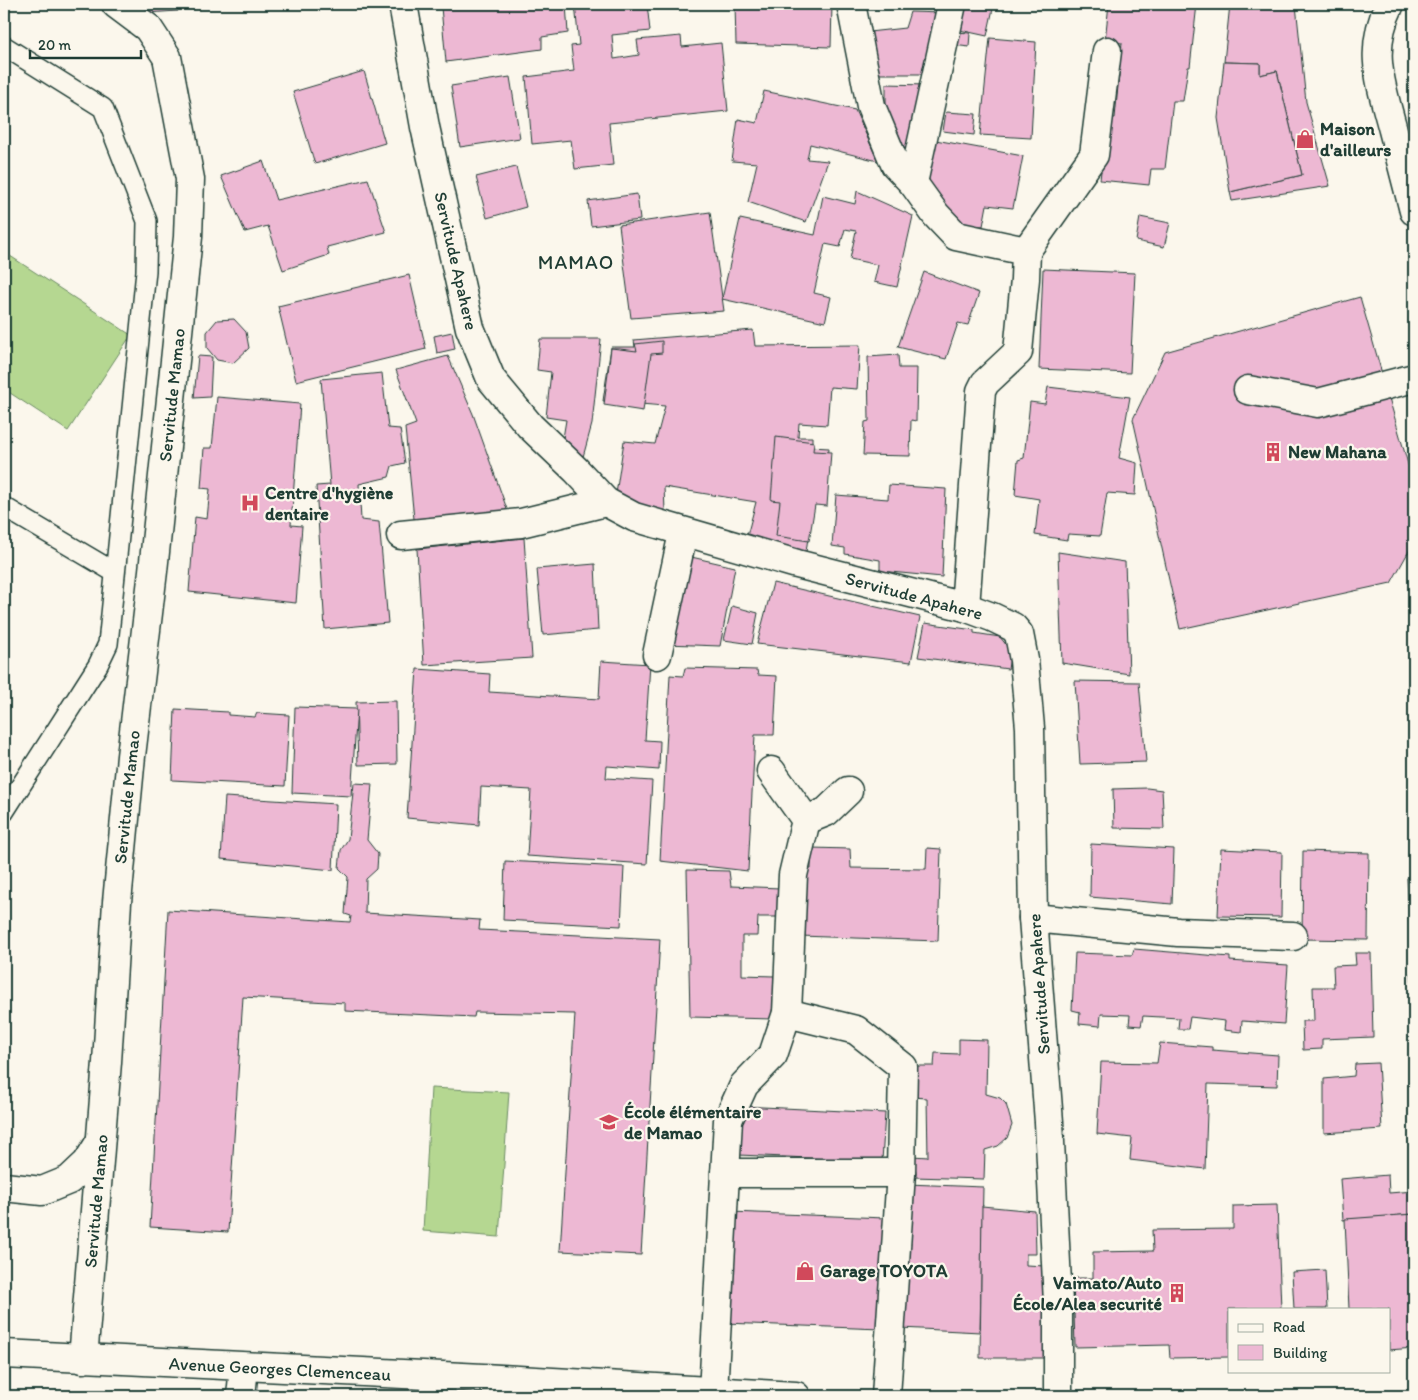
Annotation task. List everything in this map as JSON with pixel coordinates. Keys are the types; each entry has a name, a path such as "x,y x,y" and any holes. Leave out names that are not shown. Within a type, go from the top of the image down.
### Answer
{"street":[{"name":"Servitude Mamao","path":"83,1359 117,902 131,756 153,571 188,237 190,179 167,57 148,28 116,4"},
{"name":"Servitude Apahere","path":"403,4 425,127 470,328 491,379 530,426 606,502 634,517 683,533 797,564 965,607 1013,627 1019,634 1024,660 1030,728 1033,918 1054,1217 1058,1303 1058,1396"},
{"path":"851,4 871,106 895,164 913,183 936,215 956,236 1026,251"},
{"path":"913,183 952,4"},
{"path":"1390,4 1382,18 1378,36 1378,70 1414,211"},
{"path":"965,607 981,391 985,383 1018,352 1026,251 1094,155 1107,51"},
{"path":"1248,390 1318,403 1414,378"},
{"path":"401,535 521,523 606,502"},
{"path":"657,655 683,533"},
{"path":"713,1392 728,1120 744,1085 772,1055 787,1013 793,875 806,820 771,771"},
{"path":"806,820 826,812 848,791"},
{"path":"1033,918 1178,932 1293,936"},
{"path":"787,1013 856,1030 903,1067 901,1173 886,1396"},
{"path":"4,1187 42,1191 69,1180 87,1163 100,1142"},
{"path":"725,1173 901,1173"},
{"name":"Avenue Georges Clemenceau","path":"4,1354 483,1378 635,1392 713,1392 796,1396"},
{"path":"241,1396 244,1367"}],"lane":[{"path":"4,46 103,108 147,221 146,272 108,644 98,665 4,812"},
{"path":"4,507 114,572"}],"green space":[{"path":"4,252 131,335 68,431 4,389"},
{"path":"431,1088 509,1092 499,1237 423,1231"}],"building":[{"path":"141,4 175,4 178,11 147,13"},
{"path":"460,4 566,4 568,33 542,37 542,49 446,62 441,7"},
{"path":"575,4 647,4 650,31 612,35 614,59 639,55 637,40 681,36 682,47 721,43 728,111 609,123 613,165 575,169 571,140 532,144 526,77 574,71 571,46 579,45"},
{"path":"735,4 832,4 831,47 736,44"},
{"path":"884,4 942,4 941,7 935,8 884,9"},
{"path":"961,4 994,4 987,36 955,29"},
{"path":"1109,4 1197,4 1190,67 1188,67 1183,101 1173,101 1165,169 1151,169 1149,185 1100,180 1107,117 1115,118 1122,43 1105,41"},
{"name":"Maison d'ailleurs","path":"1230,4 1296,5 1306,102 1330,186 1232,201 1230,192 1302,175 1277,71 1260,75 1260,63 1224,62"},
{"path":"910,12 943,13 929,76 920,74 872,74 869,32 905,28"},
{"path":"956,32 970,33 969,47 953,45"},
{"path":"990,38 1036,42 1031,138 980,135"},
{"name":"Maison d'ailleurs","path":"1224,62 1260,63 1260,75 1277,71 1302,175 1230,192 1218,118"},
{"path":"364,71 385,143 315,164 293,92"},
{"path":"510,77 520,138 460,147 451,86"},
{"path":"886,84 926,85 912,159 902,162 886,126"},
{"path":"764,91 855,110 878,161 810,144 807,159 828,161 806,222 748,202 757,163 732,161 738,119 757,123"},
{"path":"946,112 976,114 974,135 943,131"},
{"path":"930,139 1023,156 1013,208 987,205 983,226 961,225 921,176"},
{"path":"263,161 276,200 368,179 386,232 327,247 329,255 283,270 268,226 245,232 221,176"},
{"path":"516,167 526,207 487,218 476,177"},
{"path":"857,191 913,216 897,287 874,282 878,265 850,259 856,231 845,229 840,247 825,244 814,293 831,297 825,322 722,299 740,219 815,235 823,196 855,204"},
{"path":"637,194 640,220 591,226 588,201"},
{"path":"710,212 724,311 631,318 619,225"},
{"path":"1140,217 1170,223 1164,247 1136,241"},
{"path":"1043,269 1135,273 1130,373 1039,369"},
{"path":"924,272 979,293 968,325 958,323 946,359 898,347"},
{"path":"409,275 426,349 296,381 278,306"},
{"name":"New Mahana","path":"1360,297 1414,485 1414,542 1391,583 1180,629 1133,419 1165,352"},
{"path":"234,319 246,332 249,348 233,363 217,360 207,348 207,332 217,320"},
{"path":"753,330 755,346 860,345 857,389 830,387 827,425 799,423 798,437 812,437 812,447 829,448 826,502 813,501 806,552 747,536 756,502 664,487 665,511 637,505 616,494 624,441 655,444 665,406 603,401 611,347 635,347 634,340"},
{"path":"452,332 455,349 437,353 434,336"},
{"path":"540,339 601,339 592,424 583,457 563,438 566,420 546,417 551,372 537,370"},
{"path":"662,341 662,353 651,354 643,411 604,405 611,348 637,351 635,344"},
{"path":"898,355 899,368 917,368 916,421 911,420 910,456 863,455 865,422 869,421 868,357"},
{"path":"198,356 212,357 210,397 194,398"},
{"path":"448,356 473,414 508,512 414,519 405,428 416,424 396,370"},
{"path":"382,373 388,428 400,429 405,463 392,466 389,477 359,484 361,520 379,522 388,623 325,629 316,486 330,485 321,379"},
{"path":"1048,387 1130,397 1119,458 1137,463 1135,495 1107,493 1100,536 1068,534 1067,540 1035,535 1039,499 1015,495 1018,460 1024,458 1030,402 1045,404"},
{"name":"Centre d'hygiène dentaire","path":"217,397 300,404 291,525 302,526 296,603 189,592 195,517 207,519 210,489 201,488 204,448 212,448"},
{"path":"776,437 814,442 813,451 831,452 827,506 815,505 809,541 776,536 780,501 771,500"},
{"path":"889,485 946,489 942,577 880,571 880,560 845,554 845,548 832,546 836,495 888,499"},
{"path":"524,538 532,658 424,665 417,549"},
{"path":"1058,552 1125,562 1129,674 1062,663"},
{"path":"687,556 735,567 720,646 666,644"},
{"path":"595,564 598,630 543,635 537,569"},
{"path":"773,583 920,617 911,662 757,644"},
{"path":"732,606 758,613 752,644 724,640"},
{"path":"925,623 974,630 974,633 1000,637 1011,651 1008,669 918,657"},
{"path":"601,661 650,664 645,740 660,741 659,770 607,766 606,778 652,781 647,864 527,856 531,790 481,787 479,825 407,818 417,669 490,674 489,692 599,699"},
{"path":"685,668 757,670 758,675 777,676 774,735 755,735 748,871 660,861 670,675 683,676"},
{"path":"1075,681 1139,682 1146,762 1080,764"},
{"path":"396,701 397,764 358,765 356,702"},
{"path":"295,707 357,709 351,796 292,793"},
{"path":"175,709 228,712 228,715 255,717 257,713 289,715 285,786 172,780"},
{"name":"École élémentaire de Mamao","path":"354,783 372,784 367,840 378,854 377,869 366,879 365,913 480,920 479,930 660,939 641,1255 560,1251 575,1014 475,1012 474,1017 345,1011 345,1003 243,997 228,1232 150,1227 168,910 350,922 351,916 345,914 348,877 339,868 341,850 348,839"},
{"path":"1147,788 1162,790 1164,829 1114,828 1113,789"},
{"path":"225,797 336,804 333,870 221,859"},
{"path":"1091,844 1174,849 1172,904 1090,897"},
{"path":"811,848 850,849 851,868 926,869 927,848 941,849 938,941 800,936 800,869 811,869"},
{"path":"1221,849 1282,852 1281,917 1218,916"},
{"path":"1303,851 1369,853 1368,940 1302,939"},
{"path":"505,861 624,867 621,926 503,920"},
{"path":"687,870 729,871 731,886 780,888 778,917 758,917 757,936 742,936 742,975 774,976 774,1019 690,1017"},
{"path":"1407,878 1414,878 1414,1018"},
{"path":"1134,949 1230,957 1230,961 1288,965 1284,1024 1242,1021 1241,1032 1224,1030 1225,1021 1190,1017 1188,1029 1178,1029 1179,1018 1143,1016 1141,1026 1129,1025 1130,1015 1101,1014 1100,1026 1079,1024 1080,1012 1072,1010 1075,953 1132,955"},
{"path":"1355,953 1371,953 1373,1037 1322,1039 1322,1049 1303,1050 1302,1021 1314,1021 1313,987 1334,987 1333,966 1356,965"},
{"path":"959,1039 987,1040 986,1094 1000,1098 1006,1104 1012,1125 1007,1138 998,1146 985,1150 984,1179 913,1177 912,1156 928,1157 927,1098 912,1097 912,1066 934,1066 935,1053 959,1054"},
{"path":"1160,1043 1212,1047 1212,1050 1278,1055 1277,1086 1208,1084 1205,1169 1130,1160 1132,1138 1097,1134 1101,1062 1157,1063"},
{"path":"1378,1063 1382,1129 1324,1133 1324,1079 1354,1076 1355,1064"},
{"path":"742,1106 885,1113 882,1161 738,1155"},
{"path":"1388,1175 1389,1193 1414,1191 1414,1214 1343,1220 1340,1179"},
{"path":"907,1184 983,1187 980,1332 901,1328"},
{"name":"Vaimato/Auto École/Alea securité","path":"1277,1205 1281,1308 1228,1308 1228,1357 1170,1358 1169,1345 1075,1347 1073,1278 1093,1278 1093,1252 1153,1251 1152,1230 1233,1229 1233,1206"},
{"path":"982,1206 1035,1211 1036,1254 1026,1254 1026,1265 1045,1266 1044,1358 980,1358"},
{"name":"Garage TOYOTA","path":"730,1212 885,1218 881,1329 725,1323"},
{"path":"1414,1214 1414,1348 1390,1350 1390,1308 1349,1308 1345,1219"},
{"path":"1325,1270 1327,1308 1294,1308 1292,1272"}],"place":[{"name":"Maison d'ailleurs","path":"1305,139"},
{"name":"New Mahana","path":"1273,452"},
{"name":"Centre d'hygiène dentaire","path":"250,503"},
{"name":"École élémentaire de Mamao","path":"609,1122"},
{"name":"Garage TOYOTA","path":"805,1271"},
{"name":"Vaimato/Auto École/Alea securité","path":"1177,1293"}],"district":[{"name":"MAMAO","path":"576,262"}]}
